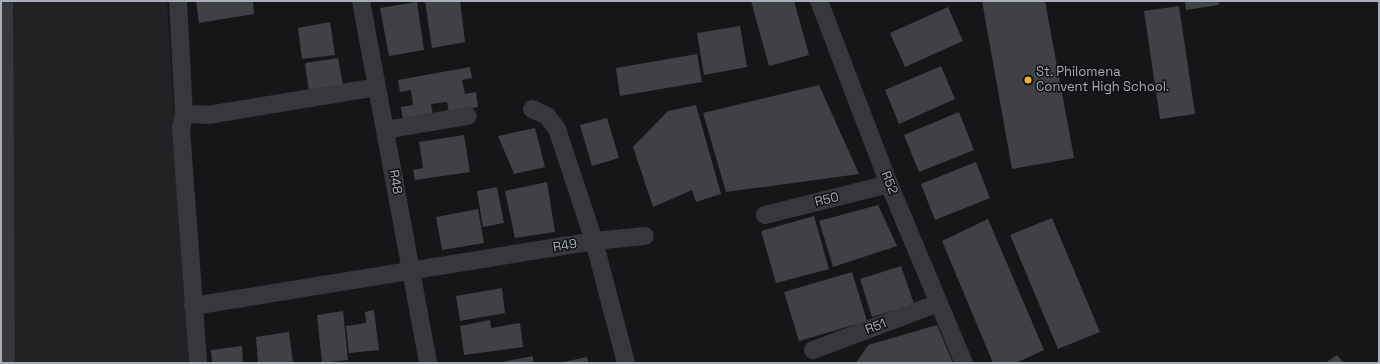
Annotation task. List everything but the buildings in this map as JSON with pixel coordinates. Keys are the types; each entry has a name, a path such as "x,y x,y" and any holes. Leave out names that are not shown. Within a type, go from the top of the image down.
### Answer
{"street":[{"path":"4,1 6,363"},
{"path":"178,1 184,114 180,129 198,363"},
{"name":"R48","path":"362,1 428,363"},
{"name":"R52","path":"819,1 889,184 964,363"},
{"path":"184,114 208,115 377,87"},
{"path":"532,109 547,116 557,129 594,241 645,236"},
{"path":"385,130 468,116"},
{"name":"R50","path":"765,215 889,184"},
{"name":"R49","path":"193,306 411,272 594,241 626,363"},
{"name":"R51","path":"813,350 939,303"}],"shaded area":[{"path":"1,1 167,1 190,363 1,363"}],"place":[{"name":"St. Philomena Convent High School.","path":"1028,80"}]}
